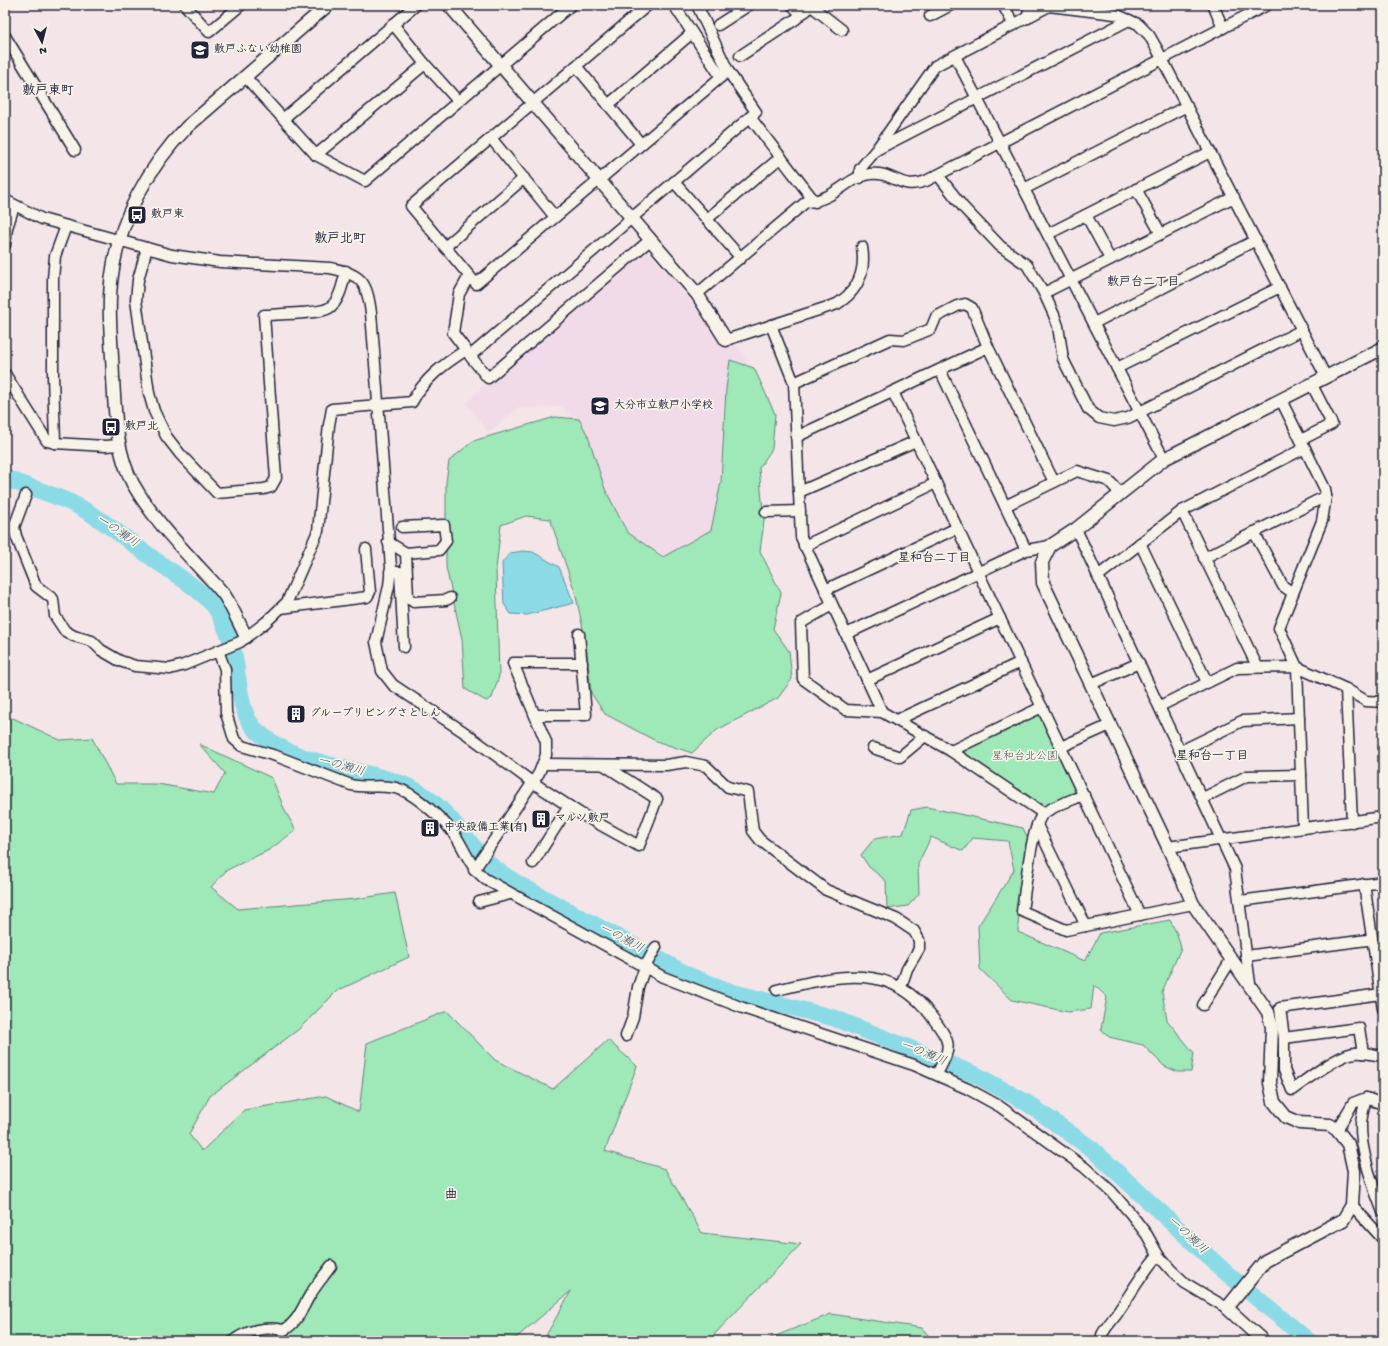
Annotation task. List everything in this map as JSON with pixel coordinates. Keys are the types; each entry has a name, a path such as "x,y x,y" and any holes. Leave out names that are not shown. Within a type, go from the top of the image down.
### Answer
{"street":[{"path":"185,5 209,32 241,5"},
{"path":"243,639 224,595 180,546 141,497 126,468 120,445 114,403 110,308 112,276 119,239 139,191 169,146 187,127 328,5"},
{"path":"284,118 416,5"},
{"path":"449,5 698,294 726,340 837,304 849,296 860,279 863,262 862,247"},
{"path":"249,81 316,155 365,181 571,5"},
{"path":"648,5 411,206 476,284 725,74"},
{"path":"650,240 488,378 470,356 756,112 692,33 674,5"},
{"path":"696,5 725,74"},
{"path":"718,25 749,5"},
{"path":"792,5 801,14"},
{"path":"930,16 950,5"},
{"path":"1003,5 1014,25"},
{"path":"1028,18 1029,5"},
{"path":"1213,5 1223,28"},
{"path":"698,294 806,202 815,202 825,199 869,174 881,174 890,176 899,182 916,184 938,175 1267,5"},
{"path":"740,56 796,20 801,14 812,6 842,30"},
{"path":"860,178 860,169 876,150 935,66 1049,6 1115,14 1138,24 1149,35 1163,59 1326,377"},
{"path":"876,150 978,99 1129,20"},
{"path":"394,24 425,64 458,101"},
{"path":"608,105 692,33"},
{"path":"5,36 75,150"},
{"path":"955,56 1164,458"},
{"path":"316,155 425,64"},
{"path":"576,66 641,144"},
{"path":"1024,189 1187,106"},
{"path":"750,117 815,202"},
{"path":"491,138 555,217"},
{"path":"1048,234 1210,152"},
{"path":"707,219 781,157"},
{"path":"938,175 963,207 1000,246 1027,265 1044,292 1058,326 1062,359 1088,409 1099,418 1114,421 1128,418 1302,330"},
{"path":"445,246 524,178"},
{"path":"674,182 741,258"},
{"path":"1136,189 1161,234"},
{"path":"1044,292 1234,197"},
{"path":"5,200 14,206 42,219 196,260 297,265 346,271 356,276 364,285 369,297 379,405 390,572 389,586 376,642 382,671 393,685 464,732 532,782 569,806 639,846 657,799 604,765"},
{"path":"5,245 7,228 14,206"},
{"path":"1086,214 1110,259"},
{"path":"55,443 52,375 53,279 55,256 66,226"},
{"path":"1094,323 1256,240"},
{"path":"147,248 138,280 136,300 149,392 154,411 166,436 180,454 217,493 264,489 271,487 276,478 264,315 329,308 340,292 346,271"},
{"path":"26,495 14,526 16,536 36,586 53,599 55,616 65,631 74,636 92,641 101,650 136,666 170,669 221,650 243,639 266,622 287,602 318,531 332,409 412,402 418,389 429,378 446,363 466,350 453,333 459,294 469,276"},
{"path":"1117,368 1280,287"},
{"path":"794,383 890,339 904,340 931,329 936,317 957,306 966,304 972,308 988,347 1054,482"},
{"path":"771,325 794,383 801,537 882,712"},
{"path":"796,437 988,347"},
{"path":"846,634 1026,550 1050,546 1076,529 1164,458 1383,348"},
{"path":"940,370 1026,550"},
{"path":"5,374 47,441 55,443 105,446 120,445"},
{"path":"1098,576 1182,510 1303,444 1332,424 1312,385"},
{"path":"893,392 1140,915"},
{"path":"1282,400 1325,489 1326,496 1322,521 1279,628 1297,667 1303,828"},
{"path":"799,492 916,441"},
{"path":"1005,506 1077,471 1109,481 1120,493"},
{"path":"804,546 936,483"},
{"path":"1204,558 1326,496"},
{"path":"1182,510 1257,666"},
{"path":"766,512 800,511"},
{"path":"388,542 406,552 439,550 446,541 444,525 402,527"},
{"path":"825,590 957,528"},
{"path":"1076,529 1203,798 1235,870 1250,984"},
{"path":"1254,532 1283,586 1293,593"},
{"path":"1140,543 1207,682"},
{"path":"1050,546 1042,562 1043,583 1168,847 1193,904 1231,960 1250,984 1269,1015 1272,1027 1270,1083 1274,1102 1286,1117 1300,1123 1330,1125 1337,1130 1348,1144 1354,1171 1352,1205 1343,1220 1265,1261 1230,1304"},
{"path":"281,608 367,597 370,592 366,549"},
{"path":"406,552 408,598 414,602 446,600 450,598"},
{"path":"390,572 400,572 404,648"},
{"path":"832,604 801,623 803,680 846,710 882,712 897,720 951,751 1043,813"},
{"path":"867,680 1000,618"},
{"path":"535,715 586,715 579,634"},
{"path":"221,650 229,726 234,739 242,746 276,756 361,788 374,786 402,789 416,798 452,832 485,879 510,894 646,966 663,977 714,998 939,1071 999,1106 1084,1167 1111,1191 1131,1214 1147,1235 1158,1255 1171,1270 1185,1283 1230,1304 1263,1341"},
{"path":"897,720 1020,662"},
{"path":"476,868 532,782 543,764 546,755 546,742 513,663 582,663"},
{"path":"1091,684 1139,663"},
{"path":"1160,706 1237,668 1257,666 1297,667 1346,689 1366,701 1383,702"},
{"path":"1346,689 1352,822"},
{"path":"951,751 1042,707"},
{"path":"1181,751 1242,721 1299,718"},
{"path":"1061,747 1110,725"},
{"path":"874,748 900,757 925,736"},
{"path":"543,764 666,766 686,762 706,766 728,787 748,792 753,831 760,840 826,890 896,919 914,931 919,940 919,949 907,969 901,987"},
{"path":"1203,798 1247,776 1301,775"},
{"path":"1084,795 1043,813 1037,825 1033,840 1022,911 1066,930 1193,904"},
{"path":"533,863 569,806"},
{"path":"1168,847 1383,817"},
{"path":"1037,825 1086,926"},
{"path":"1240,901 1383,882"},
{"path":"1364,884 1375,944 1383,1009"},
{"path":"479,902 510,894"},
{"path":"1246,956 1375,944"},
{"path":"626,1036 633,1017 638,987 655,948"},
{"path":"1203,1005 1231,960"},
{"path":"777,990 836,977 862,975 883,979 901,987 926,1009 944,1036 948,1046 948,1053 939,1071"},
{"path":"1269,1015 1280,1008 1381,994"},
{"path":"1280,1008 1284,1038 1284,1070 1292,1090 1350,1054 1363,1053 1383,1056"},
{"path":"1284,1038 1359,1028 1363,1053"},
{"path":"1337,1130 1353,1103 1366,1098 1383,1104"},
{"path":"1366,1098 1361,1123 1362,1140 1383,1212"},
{"path":"1352,1205 1383,1239"},
{"path":"1102,1335 1106,1326 1118,1314 1143,1272 1158,1255"},
{"path":"233,1341 250,1332 274,1328 284,1330 292,1325 302,1311 311,1294 331,1266"}],"shaded area":[{"name":"大分市立敷戸小学校","path":"645,248 694,305 721,347 735,343 748,360 738,379 719,530 671,560 624,544 581,428 562,407 518,408 489,433 466,404 489,380"}],"green space":[{"path":"730,360 754,368 775,414 772,449 759,468 764,522 760,551 781,593 773,629 789,651 792,679 778,698 717,730 692,753 656,741 605,714 591,693 586,643 575,592 550,519 526,516 501,525 496,569 499,676 492,698 486,701 465,689 462,639 446,567 446,482 449,461 473,441 555,417 579,419 588,436 605,489 627,532 663,557 711,530 721,482 726,389"},
{"name":"星和台北公園","path":"1037,714 1041,715 1076,789 1075,794 1045,807 962,754 962,750"},
{"path":"13,718 60,740 92,738 116,784 158,784 214,794 225,773 199,744 272,778 285,811 296,830 269,850 227,870 211,887 238,909 355,899 395,893 409,957 337,991 299,1029 210,1096 189,1134 202,1151 244,1110 326,1096 359,1112 367,1043 447,1011 495,1060 553,1089 608,1040 637,1066 605,1151 665,1169 702,1233 801,1244 708,1341 543,1341 571,1291 516,1338 504,1341 5,1341 5,720"},
{"path":"927,807 1023,828 1028,839 1019,903 1018,932 1085,961 1100,933 1170,920 1177,934 1181,948 1162,992 1167,1020 1194,1053 1191,1072 1178,1072 1164,1066 1143,1045 1109,1037 1101,1029 1107,997 1094,985 1091,1009 1068,1012 1012,1000 980,969 978,926 1014,870 1008,841 973,838 963,851 931,837 918,864 919,894 908,906 887,909 886,881 869,867 861,855 874,839 903,834 911,810"},
{"path":"831,1314 922,1328 933,1341 763,1341"}],"water":[{"path":"523,551 533,552 559,567 574,603 527,615 511,614 504,604 502,563 510,553"}],"waterway":[{"name":"一の瀬川","path":"5,478 78,506 110,527 200,592 214,606 228,633 232,644 241,697 249,720 255,729 271,742 308,759 389,780 407,786 421,793 444,812 481,856 501,873 518,884 690,976 731,992 834,1018 976,1075 1027,1103 1092,1149 1224,1271 1309,1341"}],"place":[{"name":"敷戸ふない幼稚園","path":"200,50"},
{"name":"敷戸東","path":"137,215"},
{"name":"大分市立敷戸小学校","path":"600,406"},
{"name":"敷戸北","path":"111,427"},
{"name":"グループリビングさとしん","path":"296,714"},
{"name":"マルソ敷戸","path":"541,819"},
{"name":"中央設備工業(有)","path":"430,828"}],"district":[{"name":"敷戸東町","path":"48,91"},
{"name":"敷戸北町","path":"340,239"},
{"name":"敷戸台二丁目","path":"1143,283"},
{"name":"星和台二丁目","path":"934,559"},
{"name":"星和台一丁目","path":"1212,757"},
{"name":"曲","path":"451,1195"}]}
